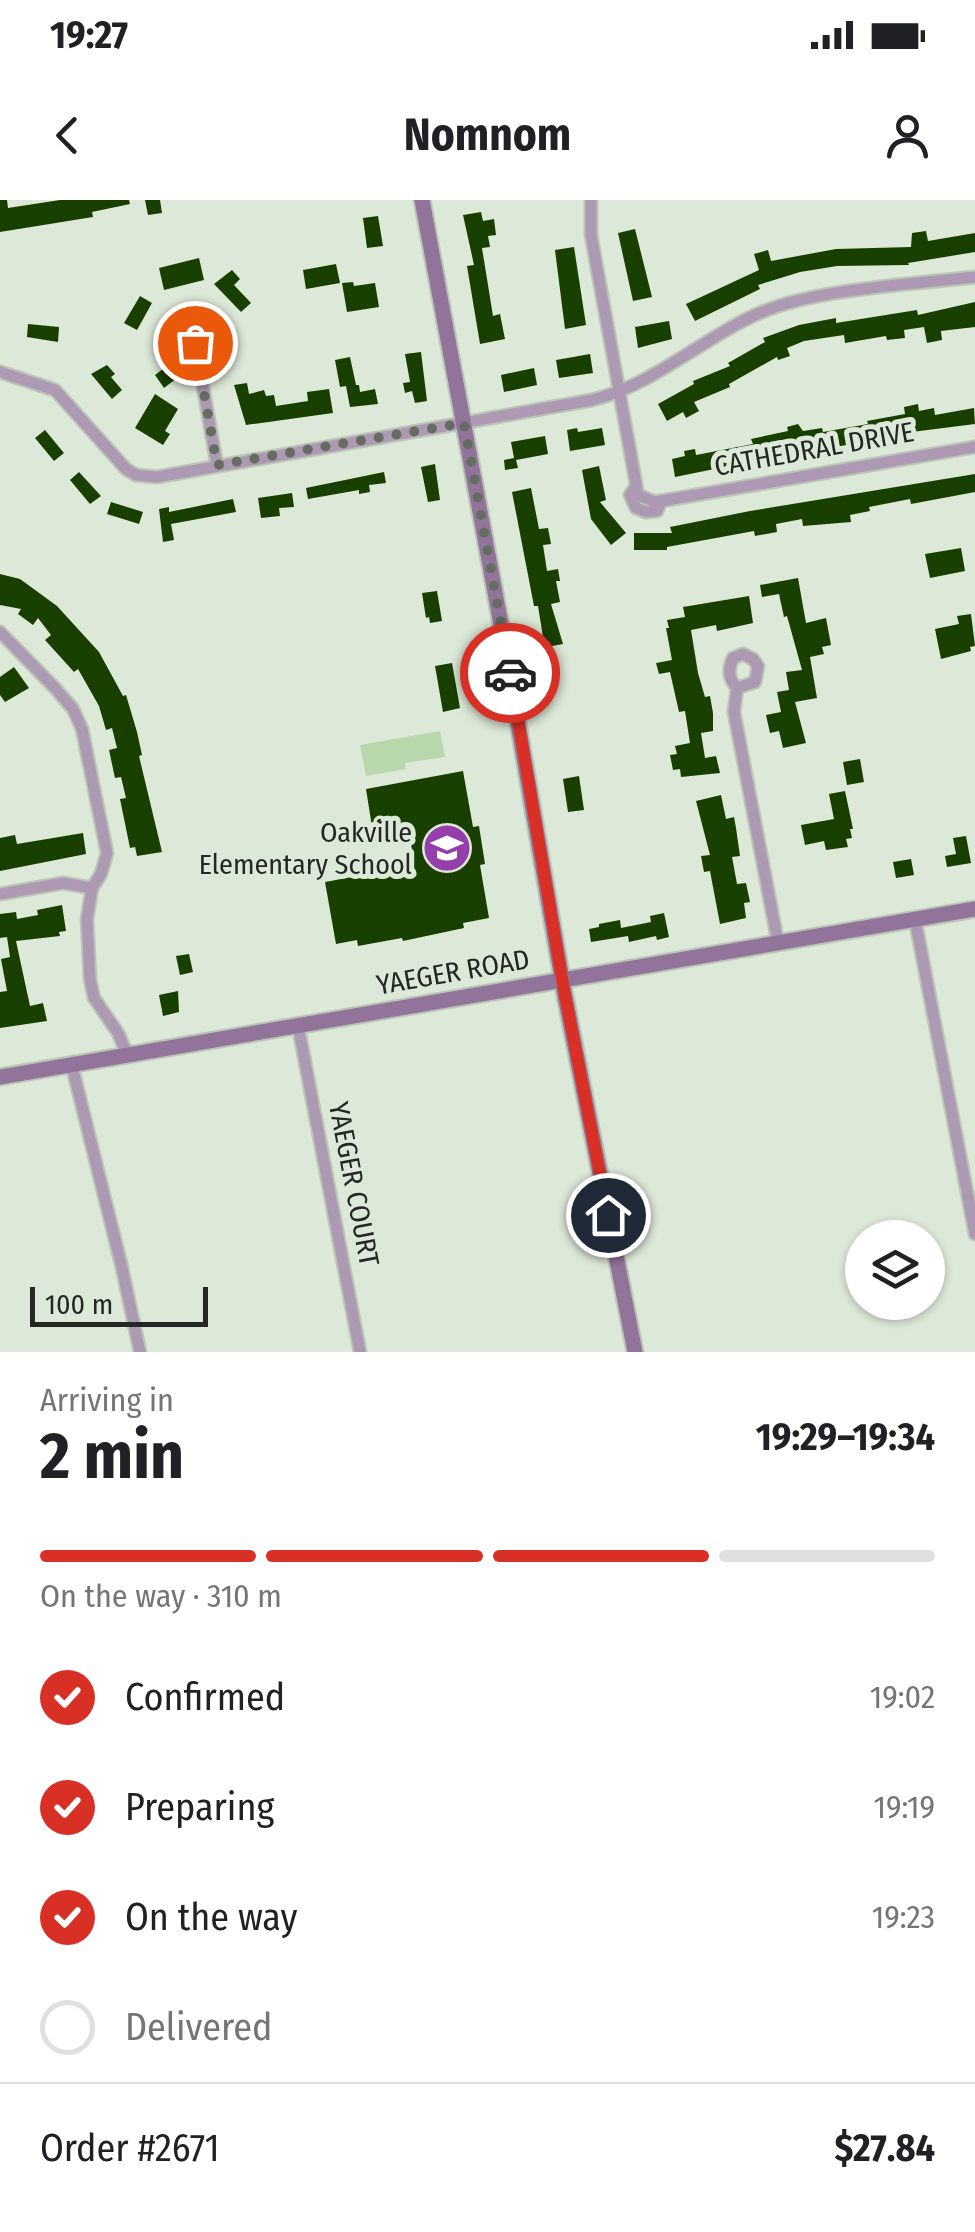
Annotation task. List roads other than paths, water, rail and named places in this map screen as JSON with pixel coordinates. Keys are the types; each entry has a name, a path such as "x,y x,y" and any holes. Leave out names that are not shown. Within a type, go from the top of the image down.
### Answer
{"street":[{"path":"422,200 562,978 635,1352"},
{"name":"CATHEDRAL DRIVE","path":"591,200 591,235 638,495 660,502 975,447"},
{"path":"0,372 55,390 126,469 157,477 620,392 764,311 816,297 975,277"},
{"path":"195,343 217,465"},
{"path":"0,632 74,709 82,729 107,853 92,888 86,919 94,998 118,1032 128,1056"},
{"path":"738,688 734,712 778,942"},
{"path":"0,894 63,883 92,888"},
{"name":"YAEGER ROAD","path":"0,1077 975,909"},
{"path":"915,919 975,1234"},
{"name":"YAEGER COURT","path":"298,1025 360,1352"},
{"path":"72,1066 140,1352"}],"place":[{"name":"Oakville Elementary School","path":"447,848"}]}
